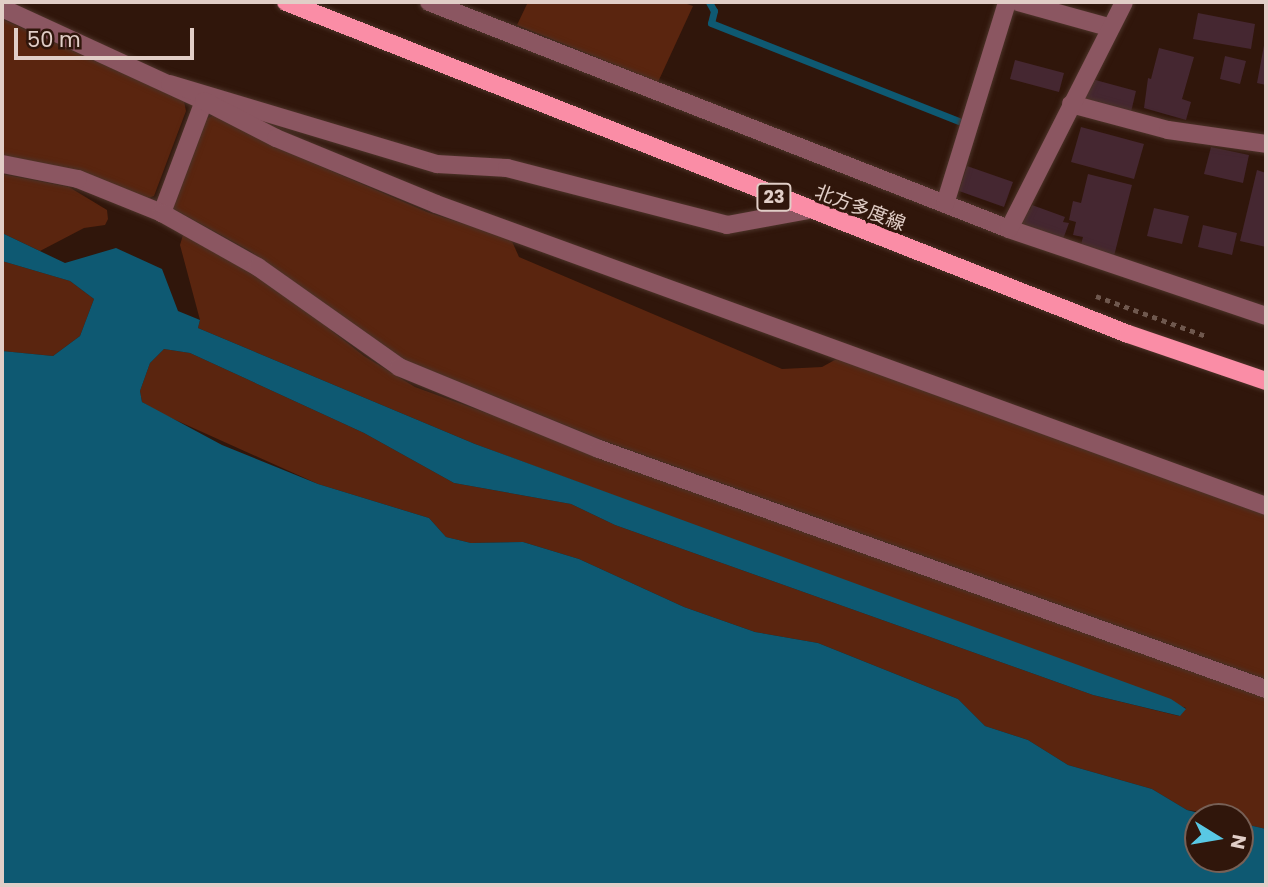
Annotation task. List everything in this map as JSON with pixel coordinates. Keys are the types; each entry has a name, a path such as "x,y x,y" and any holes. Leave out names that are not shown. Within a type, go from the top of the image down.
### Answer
{"main road":[{"name":"北方多度線","path":"286,2 1128,334 1266,381"}],"street":[{"path":"429,2 1009,229 1266,316"},
{"path":"945,204 1007,2"},
{"path":"1018,2 1108,27"},
{"path":"1009,229 1108,27 1124,2"},
{"path":"2,8 170,84 276,138 436,204 1266,506"},
{"path":"170,84 437,164 507,168 727,225 808,210"},
{"path":"162,213 204,101"},
{"path":"1071,104 1168,130 1266,144"},
{"path":"2,164 78,179 162,213 258,267 399,367 599,449 1266,689"}],"shaded area":[{"path":"528,2 681,2 693,6 658,82 517,25"},
{"path":"2,19 184,101 186,111 154,196 145,199 81,172 2,155"},
{"path":"216,114 278,148 427,212 511,239 519,257 782,369 822,367 842,356 1266,513 1266,679 605,441 405,360 250,251 174,209 171,201 204,120"},
{"path":"2,174 69,187 107,210 108,219 105,225 84,228 40,251 2,233"},
{"path":"183,235 259,274 364,356 415,387 1266,696 1266,829 1254,826 1254,803 1184,803 1184,808 1152,789 1068,765 1028,740 985,726 958,699 818,643 755,632 684,607 579,559 523,542 471,543 446,537 429,518 318,484 160,413 142,402 140,391 150,363 164,349 190,353 364,433 454,483 571,504 615,525 1093,695 1179,716 1186,708 475,444 198,328 200,320 180,245"},
{"path":"2,261 70,281 94,299 80,336 53,356 2,351"}],"water":[{"path":"2,233 65,263 116,248 162,269 178,311 200,320 198,328 475,444 1171,699 1186,709 1180,716 1093,695 615,525 571,504 454,483 364,433 190,353 164,349 150,363 140,391 142,402 222,445 318,484 429,518 446,537 471,543 523,542 579,559 684,607 755,632 818,643 958,699 985,726 1028,740 1068,765 1152,789 1184,808 1184,873 1254,873 1254,826 1266,829 1266,885 2,885 2,351 53,356 80,336 94,299 70,281 2,261"}],"building":[{"path":"1198,13 1255,24 1251,49 1193,39"},
{"path":"1266,40 1266,85 1257,83"},
{"path":"1159,48 1194,57 1182,99 1191,102 1186,120 1144,108 1148,78 1151,79"},
{"path":"1225,56 1246,61 1240,84 1220,79"},
{"path":"1015,60 1064,73 1059,92 1010,79"},
{"path":"1088,78 1136,91 1131,112 1083,99"},
{"path":"1081,127 1144,144 1134,179 1071,162"},
{"path":"1211,147 1249,155 1243,183 1204,174"},
{"path":"967,166 1013,182 1004,207 959,191"},
{"path":"1257,170 1266,173 1266,247 1240,241"},
{"path":"1088,174 1132,185 1114,256 1080,248 1083,237 1073,235 1076,222 1069,220 1073,201 1081,203"},
{"path":"1032,205 1065,217 1063,222 1069,223 1062,242 1018,227 1024,208 1030,210"},
{"path":"1154,208 1189,216 1182,244 1147,236"},
{"path":"1203,225 1237,233 1232,255 1198,247"}],"waterway":[{"path":"709,2 714,11 711,23 959,121"}]}
